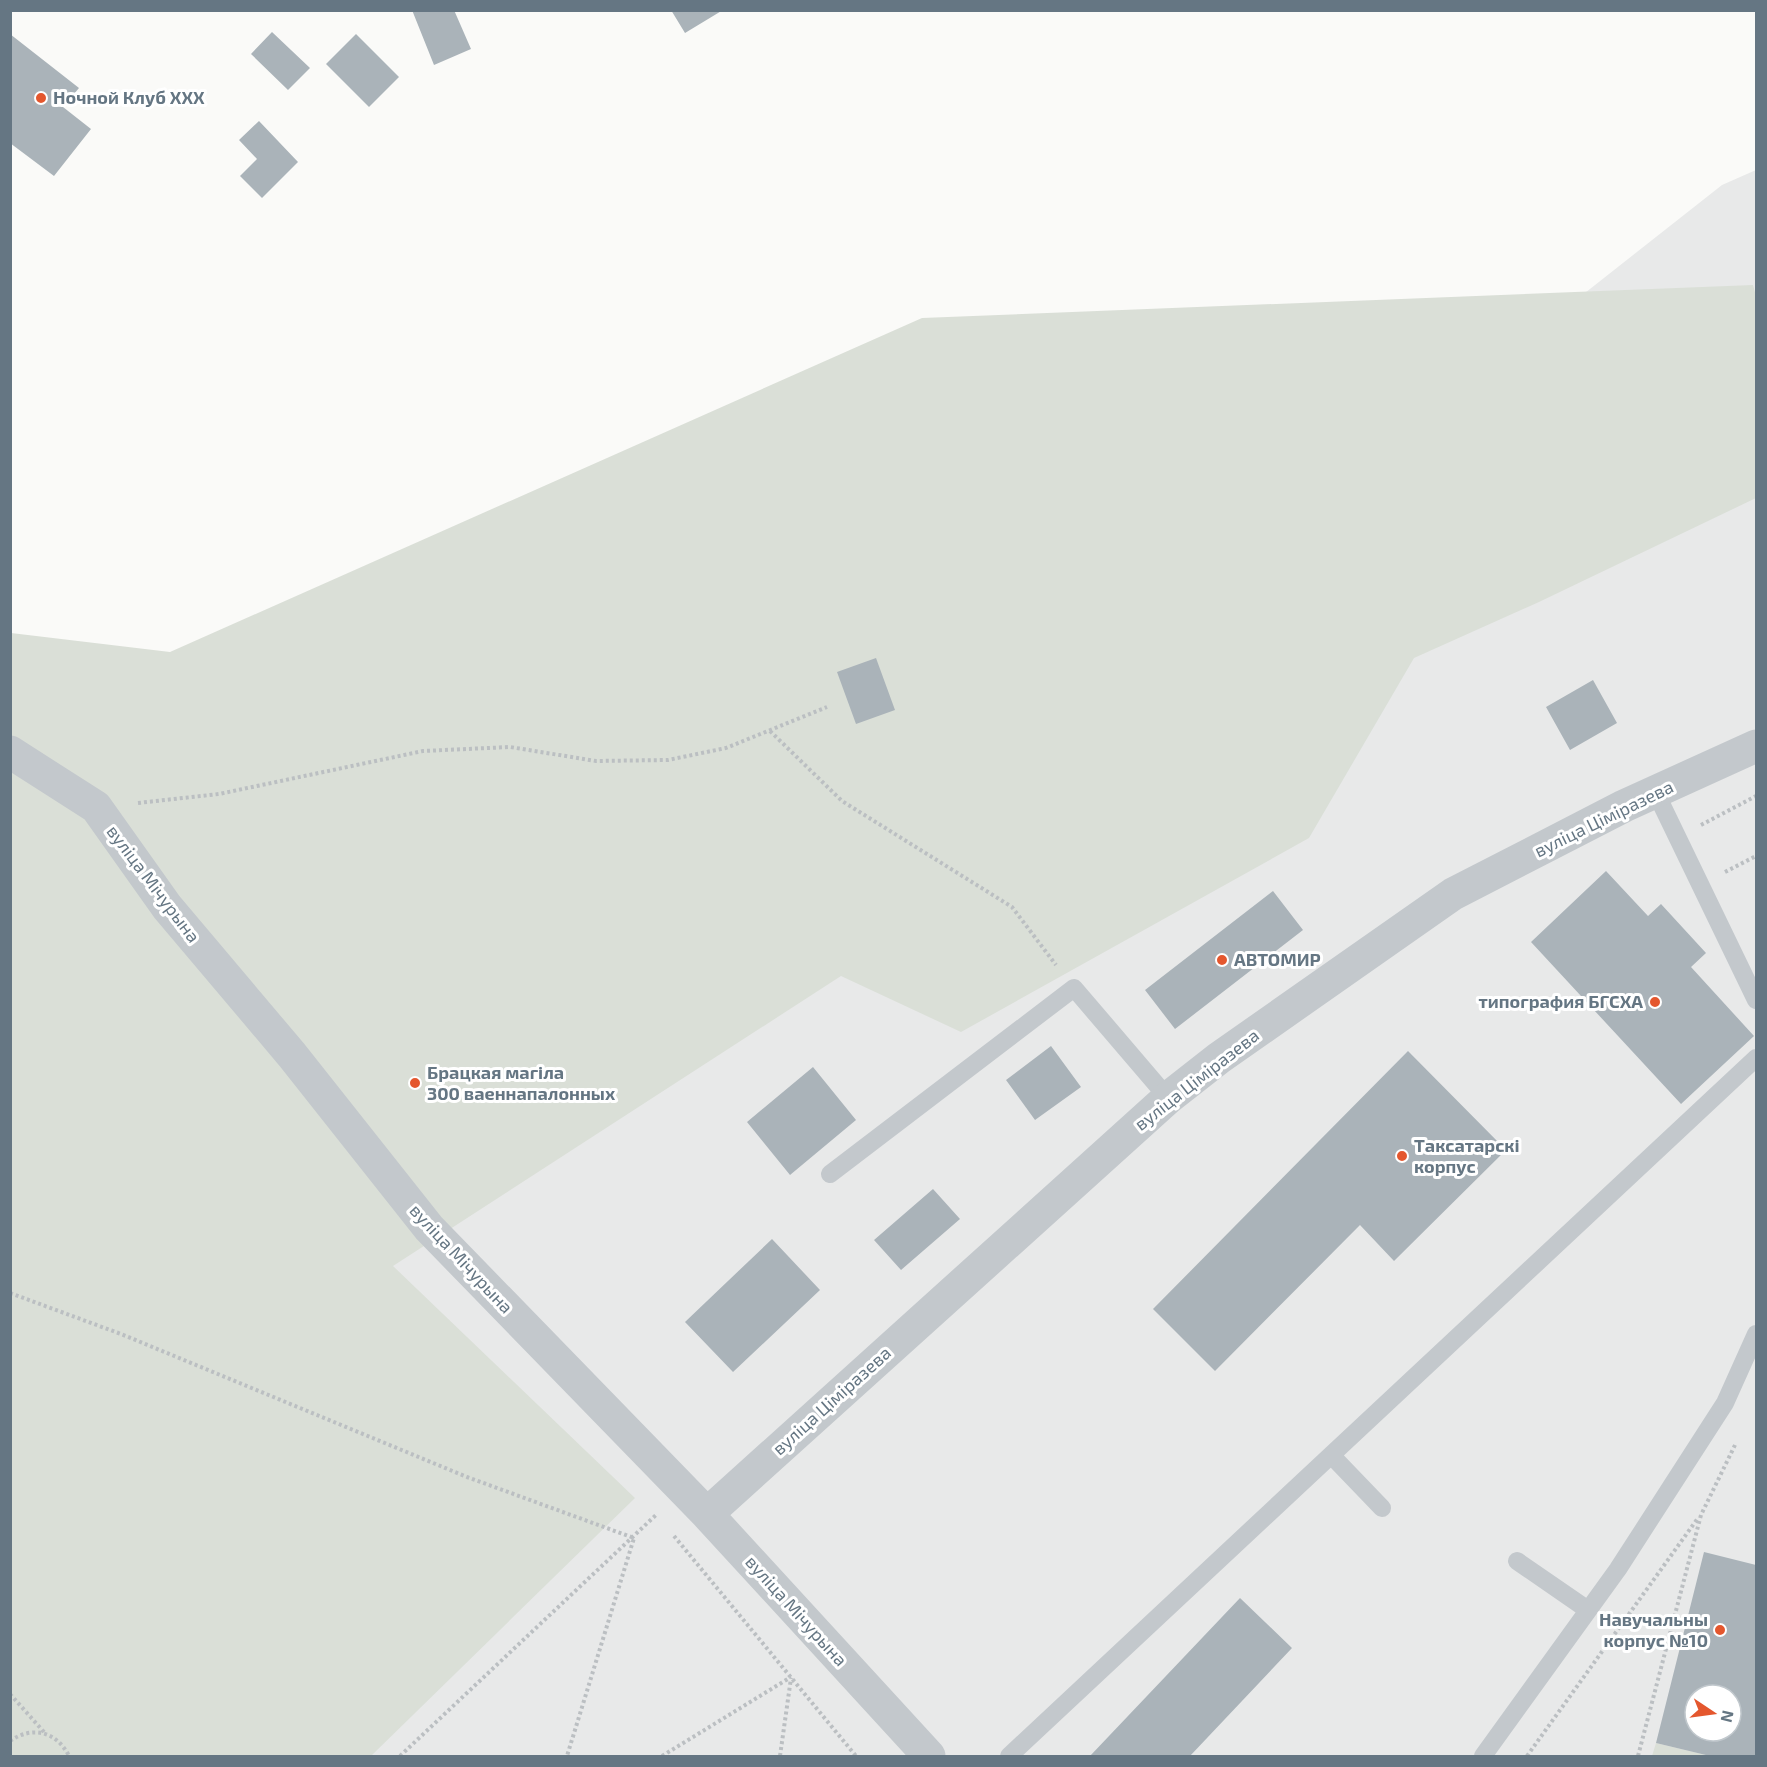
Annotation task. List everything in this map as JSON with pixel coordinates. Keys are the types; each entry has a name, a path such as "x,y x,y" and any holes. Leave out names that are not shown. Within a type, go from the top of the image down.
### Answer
{"street":[{"name":"вуліца Ціміразева","path":"707,1514 1168,1098 1219,1058 1453,894 1624,807 1756,746"},
{"name":"вуліца Мічурына","path":"10,752 96,807 167,907 292,1055 429,1228 707,1514 928,1756"}],"lane":[{"path":"1656,793 1756,1000"},
{"path":"830,1174 1074,988 1168,1098"},
{"path":"1009,1756 1756,1058"},
{"path":"1483,1756 1618,1569 1725,1403 1756,1334"},
{"path":"1332,1456 1382,1508"},
{"path":"1517,1561 1588,1610"}],"path":[{"path":"96,807 219,794 423,751 510,747 596,761 668,760 726,748 827,707"},
{"path":"770,731 842,801 1012,907 1074,988"},
{"path":"1678,837 1756,796"},
{"path":"1701,885 1756,856"},
{"path":"10,1293 121,1334 467,1477 634,1538"},
{"path":"1527,1756 1701,1515 1736,1443"},
{"path":"400,1756 634,1538 682,1489"},
{"path":"657,1515 664,1524"},
{"path":"1638,1756 1701,1515"},
{"path":"671,1533 856,1756"},
{"path":"567,1756 634,1538"},
{"path":"662,1756 791,1677"},
{"path":"780,1756 791,1677"},
{"path":"10,1694 45,1733"},
{"path":"10,1741 22,1734 45,1733 55,1737 64,1746 69,1756"}],"shaded area":[{"path":"1756,170 1756,1756 11,1756 11,1073 814,900 1722,185"},
{"path":"1753,285 1756,296 1756,498 1539,602 1414,658 1309,838 961,1032 841,976 393,1266 635,1498 371,1756 11,1756 11,633 170,652 922,318"},
{"path":"1656,1743 1710,1756 1652,1756"}],"building":[{"path":"412,10 454,10 471,49 434,65"},
{"path":"671,10 723,10 685,33"},
{"path":"272,32 310,68 288,90 251,54"},
{"name":"Ночной Клуб ХХХ","path":"10,34 79,88 63,107 91,129 54,176 10,143"},
{"path":"356,34 399,77 369,107 326,64"},
{"path":"259,121 298,162 262,198 240,176 257,159 239,140"},
{"path":"876,658 895,710 856,724 837,672"},
{"path":"1593,680 1617,723 1570,750 1546,707"},
{"name":"типография БГСХА","path":"1606,871 1648,916 1661,904 1706,953 1691,967 1754,1036 1681,1104 1531,942"},
{"path":"1273,891 1303,930 1175,1029 1145,990"},
{"path":"1051,1046 1081,1087 1035,1120 1006,1080"},
{"path":"1408,1051 1506,1150 1394,1261 1360,1225 1215,1371 1153,1309"},
{"path":"813,1067 856,1120 790,1175 747,1122"},
{"path":"933,1189 960,1219 901,1270 874,1240"},
{"path":"772,1239 820,1290 733,1372 685,1322"},
{"name":"Навучальны корпус №10","path":"1704,1552 1756,1565 1756,1756 1710,1756 1656,1743"},
{"path":"1240,1598 1292,1648 1190,1756 1090,1756"}],"place":[{"name":"Ночной Клуб ХХХ","path":"41,98"},
{"name":"АВТОМИР","path":"1222,960"},
{"name":"типография БГСХА","path":"1655,1002"},
{"name":"Брацкая магіла 300 ваеннапалонных","path":"415,1083"},
{"name":"Таксатарскі корпус","path":"1402,1156"},
{"name":"Навучальны корпус №10","path":"1720,1630"}]}
